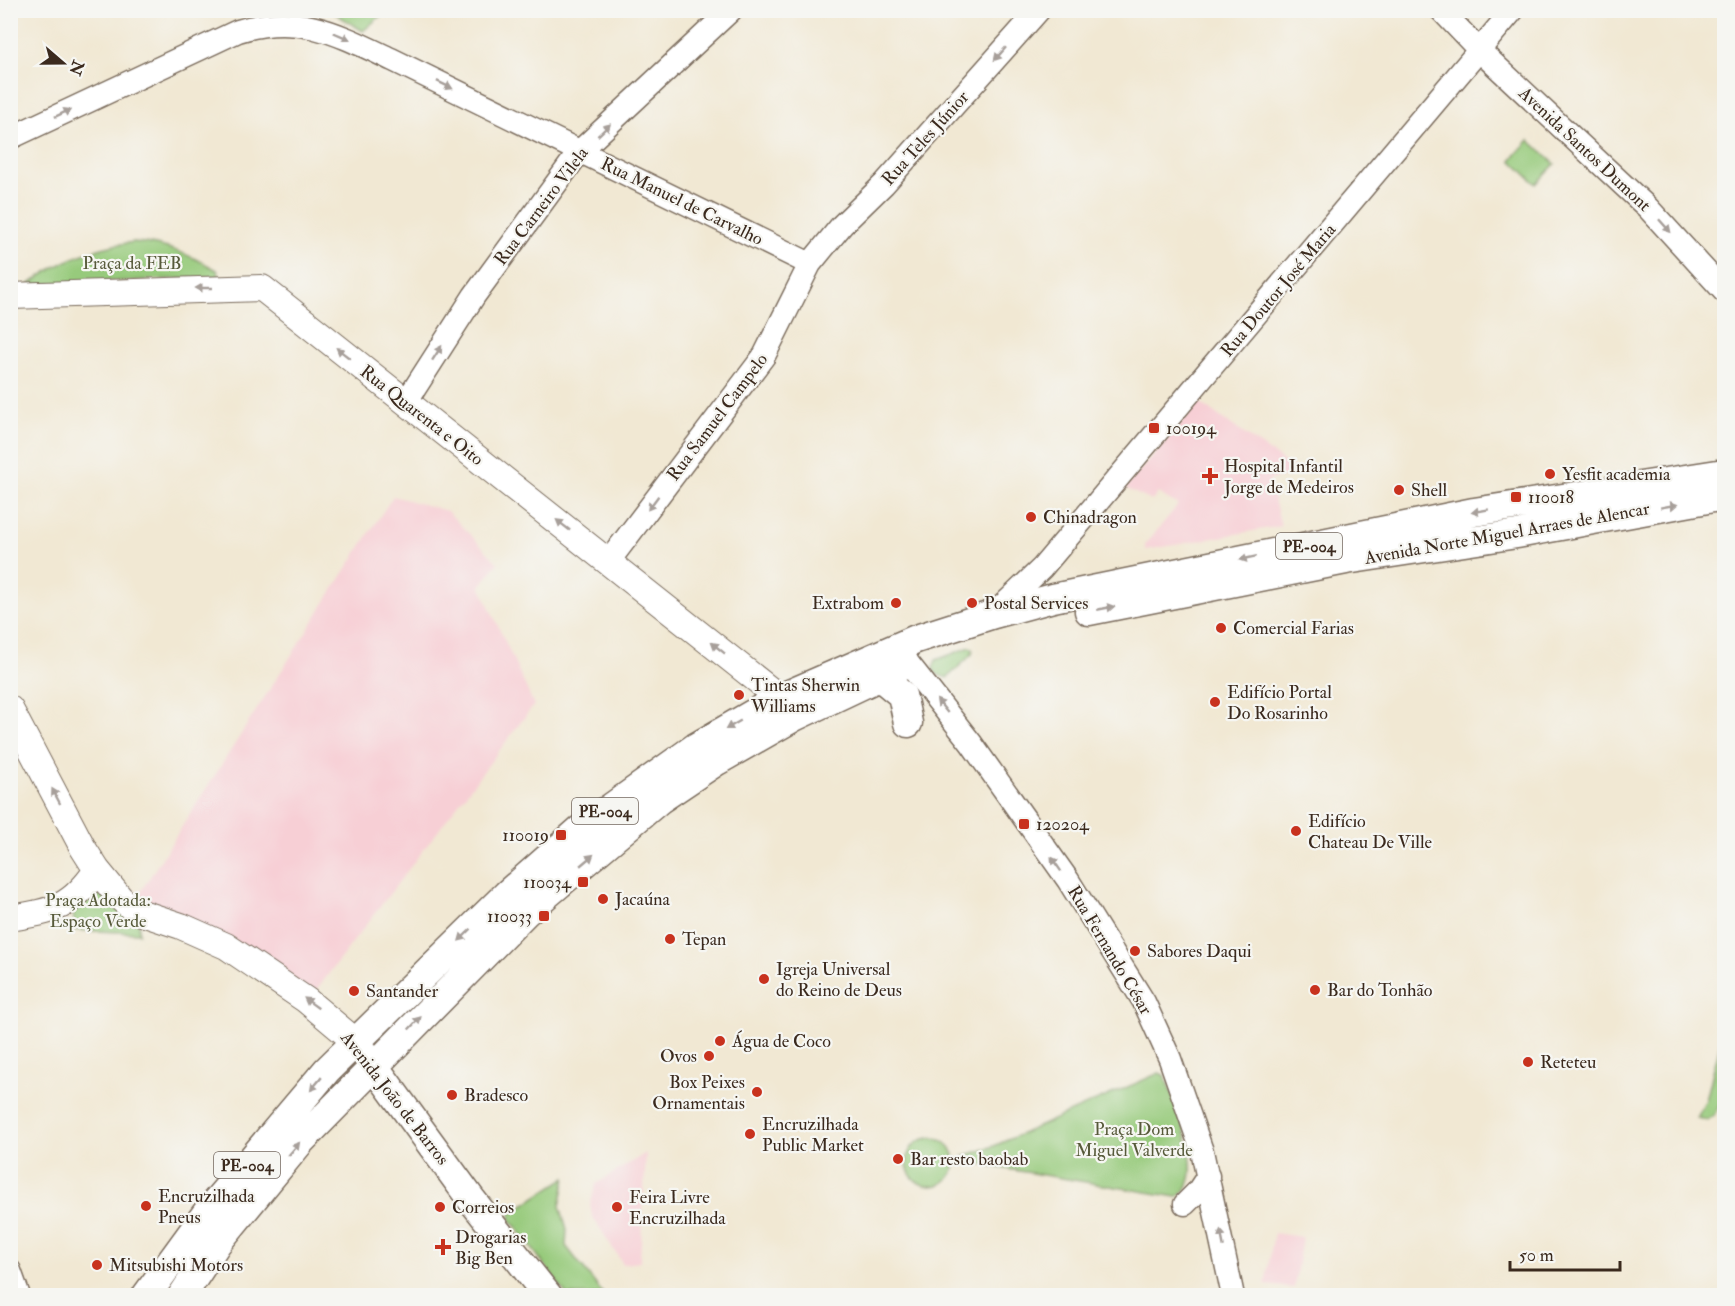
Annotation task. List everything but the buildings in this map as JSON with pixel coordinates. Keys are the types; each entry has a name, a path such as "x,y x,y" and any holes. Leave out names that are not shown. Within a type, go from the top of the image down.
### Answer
{"main road":[{"name":"Rua Quarenta e Oito","path":"10,296 262,288 780,698"},
{"name":"Avenida Norte Miguel Arraes de Alencar","path":"146,1296 208,1211 355,1041 507,894 581,829 696,747 780,698 904,654 994,614 1053,598 1474,512 1725,473"},
{"name":"Avenida Norte Miguel Arraes de Alencar","path":"182,1296 217,1243 300,1142 526,912 659,800 717,762 784,723 879,676 904,654 1014,626 1346,560 1517,534 1725,496"},
{"path":"879,676 902,695 908,723"},
{"name":"Avenida João de Barros","path":"10,709 97,870 120,898 136,911 181,926 226,946 314,1006 355,1041 471,1199 548,1296"},
{"path":"10,918 48,912 72,899 84,889 97,870"},
{"name":"Avenida João de Barros","path":"471,1199 492,1244 521,1296"}],"street":[{"name":"Rua Carneiro Vilela","path":"406,402 474,296 580,151 731,10"},
{"name":"Rua Teles Júnior","path":"810,264 842,225 866,203 1040,10"},
{"name":"Avenida Santos Dumont","path":"1441,10 1480,51 1648,208 1725,291"},
{"name":"Rua Doutor José Maria","path":"994,614 1042,568 1513,10"},
{"name":"Rua Manuel de Carvalho","path":"10,138 238,31 260,24 309,25 339,35 393,60 810,264"},
{"name":"Rua Samuel Campelo","path":"609,561 760,362 810,264"},
{"path":"1042,568 1053,598"},
{"name":"Rua Fernando César","path":"904,654 971,743 1068,880 1122,963 1144,1002 1170,1059 1202,1151 1233,1296"},
{"path":"1185,1204 1208,1176"},
{"path":"10,1271 19,1296"}],"shaded area":[{"name":"Hospital Infantil Jorge de Medeiros","path":"1199,402 1300,473 1269,480 1281,526 1146,550 1145,545 1178,505 1158,493 1152,501 1125,488"},
{"path":"393,496 447,511 498,563 480,586 534,705 314,993 134,902"},
{"name":"Feira Livre Encruzilhada","path":"646,1153 640,1262 623,1264 592,1216 590,1205 596,1184"},
{"path":"1274,1233 1302,1237 1294,1288 1265,1285"}],"green space":[{"path":"331,11 386,11 363,31"},
{"path":"1529,140 1555,164 1536,184 1511,160"},
{"name":"Praça da FEB","path":"134,242 156,245 187,255 217,270 220,277 28,285 53,268 78,256 105,247"},
{"path":"970,647 973,649 972,654 947,678 936,674 933,668 936,660"},
{"name":"Praça Adotada: Espaço Verde","path":"97,870 139,919 139,933 74,930 73,904"},
{"path":"1722,1037 1724,1039 1725,1071 1719,1106 1714,1115 1707,1120 1697,1118 1706,1100"},
{"name":"Praça Dom Miguel Valverde","path":"1159,1073 1164,1075 1182,1120 1191,1158 1191,1175 1186,1188 1176,1197 1001,1168 974,1162 964,1156 994,1146"},
{"path":"931,1138 948,1145 955,1162 948,1179 931,1186 914,1179 907,1162 914,1145"},
{"path":"566,1177 560,1206 567,1229 566,1246 604,1295 567,1295 510,1219 511,1213"}],"place":[{"name":"100194","path":"1154,428"},
{"name":"Yesfit academia","path":"1550,474"},
{"name":"Hospital Infantil Jorge de Medeiros","path":"1210,476"},
{"name":"Shell","path":"1399,490"},
{"name":"110018","path":"1516,497"},
{"name":"Chinadragon","path":"1031,517"},
{"name":"Extrabom","path":"896,603"},
{"name":"Postal Services","path":"972,603"},
{"name":"Comercial Farias","path":"1221,628"},
{"name":"Tintas Sherwin Williams","path":"739,695"},
{"name":"Edifício Portal Do Rosarinho","path":"1215,702"},
{"name":"120204","path":"1024,824"},
{"name":"Edifício Chateau De Ville","path":"1296,831"},
{"name":"110019","path":"561,835"},
{"name":"110034","path":"583,882"},
{"name":"Jacaúna","path":"603,899"},
{"name":"110033","path":"544,916"},
{"name":"Tepan","path":"670,939"},
{"name":"Sabores Daqui","path":"1135,951"},
{"name":"Igreja Universal do Reino de Deus","path":"764,979"},
{"name":"Bar do Tonhão","path":"1315,990"},
{"name":"Santander","path":"354,991"},
{"name":"Água de Coco","path":"720,1041"},
{"name":"Ovos","path":"709,1056"},
{"name":"Reteteu","path":"1528,1062"},
{"name":"Box Peixes Ornamentais","path":"757,1092"},
{"name":"Bradesco","path":"452,1095"},
{"name":"Encruzilhada Public Market","path":"750,1134"},
{"name":"Bar resto baobab","path":"898,1159"},
{"name":"Encruzilhada Pneus","path":"146,1206"},
{"name":"Correios","path":"440,1207"},
{"name":"Feira Livre Encruzilhada","path":"617,1207"},
{"name":"Drogarias Big Ben","path":"443,1247"},
{"name":"Mitsubishi Motors","path":"97,1265"}]}
